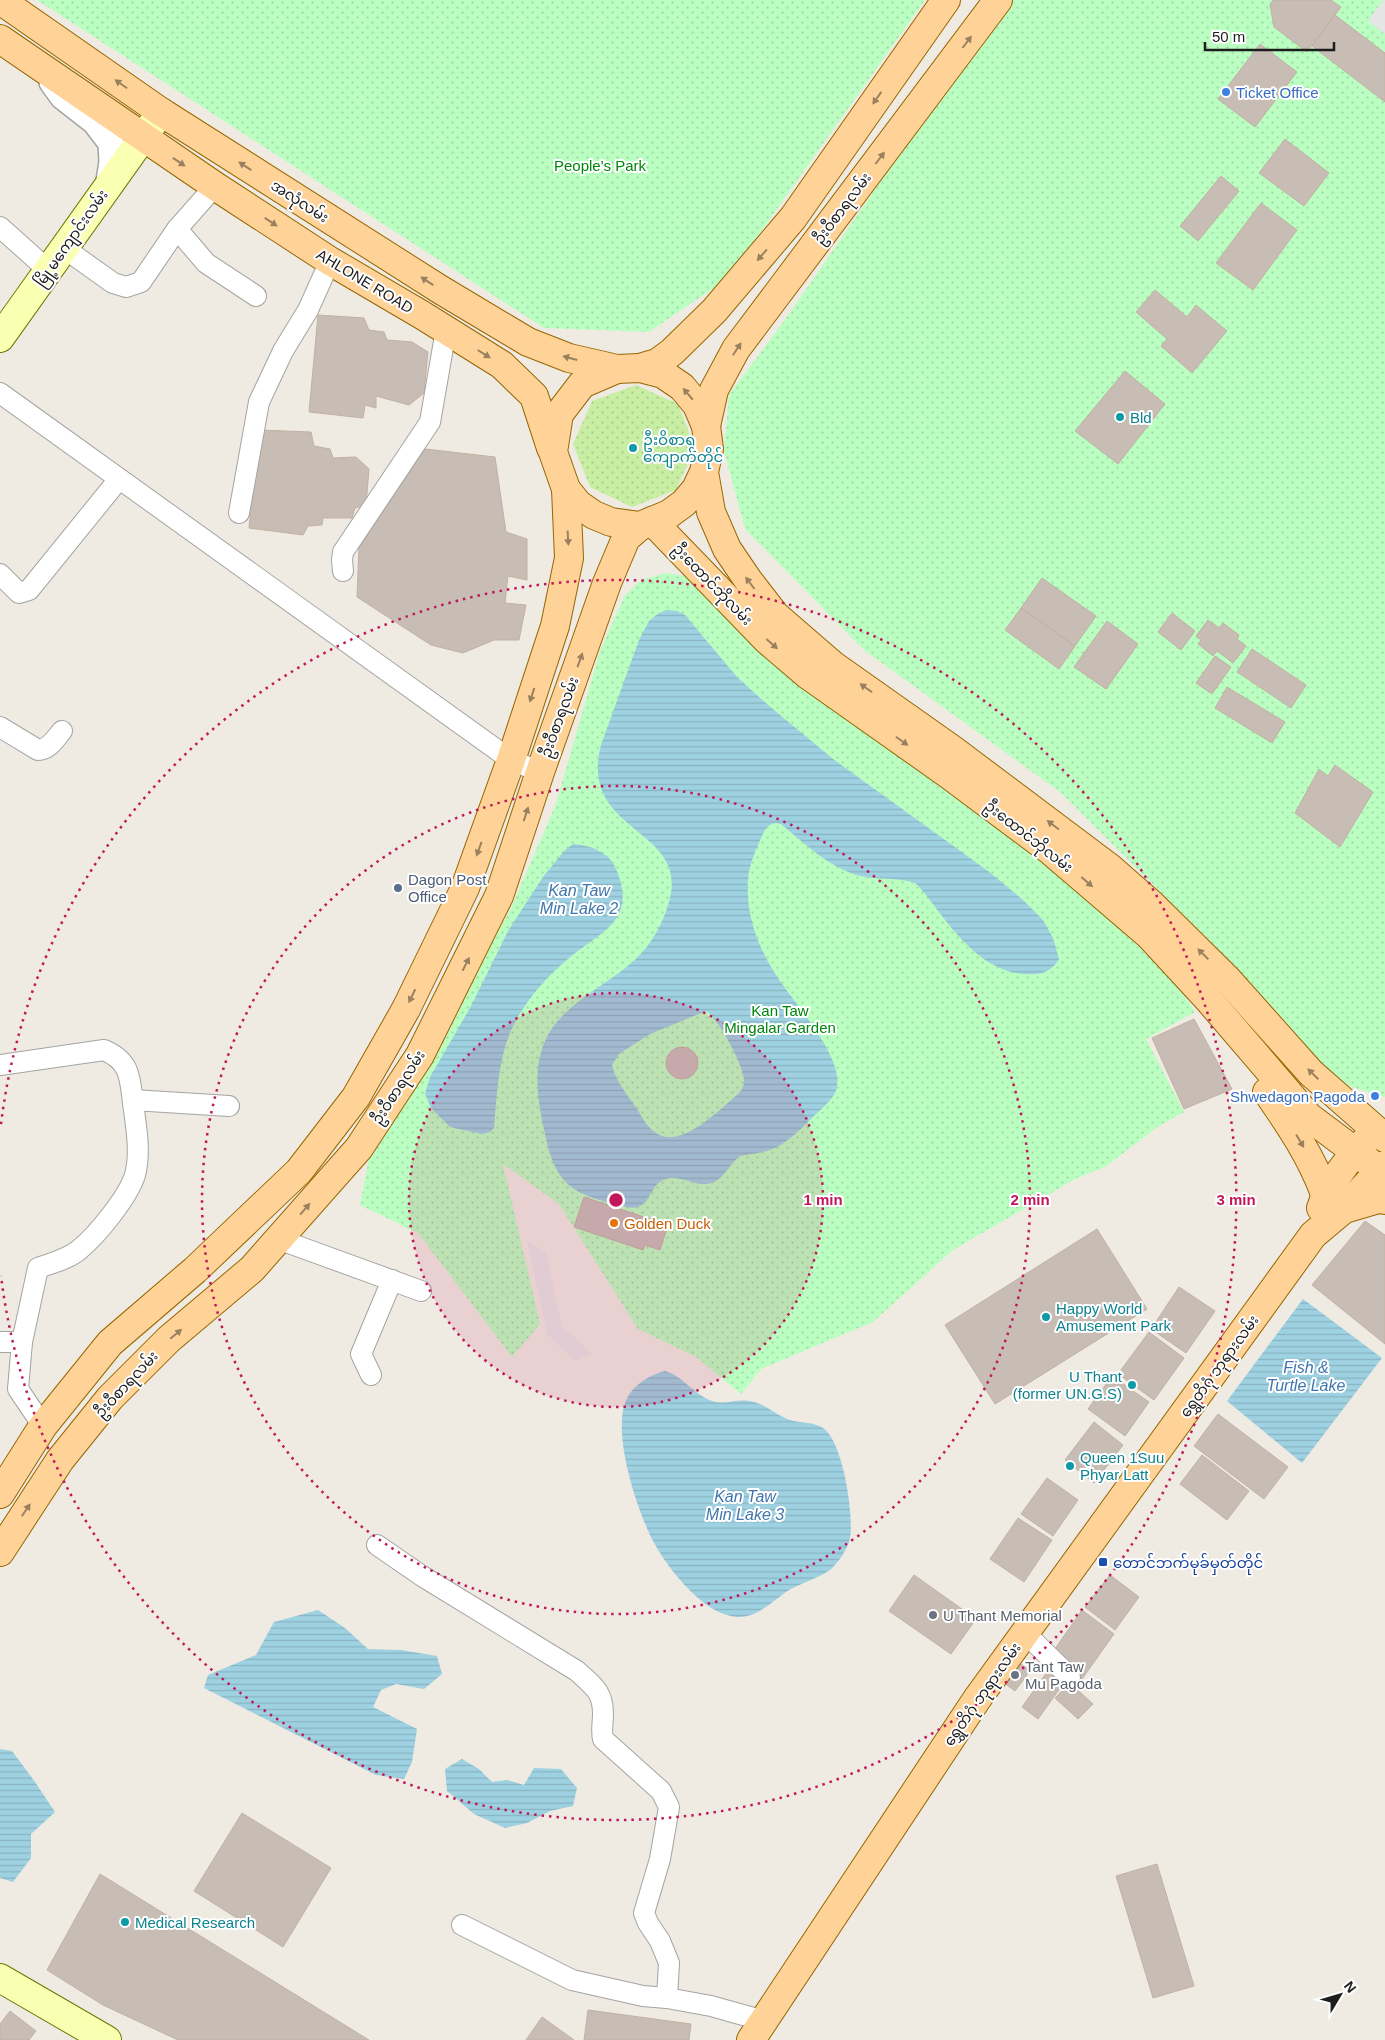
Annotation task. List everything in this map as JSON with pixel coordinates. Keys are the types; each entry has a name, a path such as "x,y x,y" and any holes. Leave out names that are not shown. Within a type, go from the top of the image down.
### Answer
{"main road":[{"name":"အလုံလမ်း","path":"0,0 161,112 441,290 528,342 569,358 628,368"},
{"path":"628,368 662,374 682,387 697,405 706,426 709,450 704,472 696,489 684,503 669,514 646,523 611,522 594,515 578,504 566,489 553,452 559,414 582,384 628,368 657,363 700,325 793,218 946,0"},
{"name":"ဦးဝီစာရလမ်း","path":"706,426 714,390 736,349 998,0"},
{"path":"0,39 143,138"},
{"path":"905,58 938,81"},
{"name":"မြို့မကျောင်းလမ်း","path":"0,338 161,112"},
{"name":"AHLONE ROAD","path":"143,138 330,261 502,365 534,396 553,452"},
{"path":"793,218 819,240"},
{"name":"ဦးထောင်ဘိုလမ်း","path":"704,472 711,512 727,549 775,615 834,666 953,750 1110,868 1150,903 1228,980 1311,1073 1382,1132"},
{"name":"ဦးဝီစာရလမ်း","path":"0,1494 46,1422 110,1343 195,1270 299,1171 356,1097 406,1009 465,888 511,760 555,626 569,558 566,489"},
{"name":"ဦးဝီစာရလမ်း","path":"0,1552 60,1460 110,1398 162,1346 252,1269 359,1148 420,1056 499,896 540,772 607,583 626,538 646,523"},
{"name":"ဦးထောင်ဘိုလမ်း","path":"646,523 767,640 808,675 948,774 1051,851 1149,935 1208,999 1309,1117 1354,1153 1383,1170"},
{"path":"1149,935 1245,1061 1299,1139 1318,1175 1335,1201 1385,1200"},
{"path":"364,1082 392,1098"},
{"name":"ရွှေတိဂုံ ဘုရားလမ်း","path":"758,2031 977,1699 1313,1235 1335,1201 1354,1153 1382,1132"},
{"name":"ရွှေတိဂုံ ဘုရားလမ်း","path":"1335,1201 1383,1170"},
{"path":"238,1229 271,1247"},
{"path":"46,1422 77,1439"},
{"path":"2,1983 107,2040"}],"street":[{"path":"42,68 62,98 95,122 111,143 112,162 108,187"},
{"path":"64,248 114,282 126,287 141,282 177,229 216,186"},
{"path":"0,226 48,270"},
{"path":"177,229 206,263 256,296"},
{"path":"239,513 259,402 283,352 308,310 330,261"},
{"path":"344,571 343,552 430,422 446,330"},
{"path":"0,393 511,760 540,772"},
{"path":"0,574 19,593 29,590 119,479"},
{"path":"0,727 38,750 48,747 62,731"},
{"path":"0,1065 104,1050 116,1056 129,1073 133,1100 138,1144 135,1175 122,1202 80,1250 59,1261 38,1268 22,1342 18,1389 46,1422"},
{"path":"133,1100 229,1106"},
{"path":"271,1247 392,1280 421,1291"},
{"path":"370,1375 362,1354 392,1280"},
{"path":"0,1342 22,1342"},
{"path":"377,1545 422,1576 578,1671 597,1689 602,1697 603,1739 661,1791 669,1807 660,1859 644,1913 660,1941 669,1963 667,1998"},
{"path":"1025,1633 1070,1677"},
{"path":"462,1925 572,1980 643,1996 667,1998 711,2006 758,2031"}],"green space":[{"name":"People's Park","path":"37,0 925,0 728,278 649,332 544,328"},
{"path":"1006,0 1385,0 1385,1097 1331,1081 1209,940 1060,792 864,650 745,529 724,451 729,395 789,314"},
{"path":"636,385 678,404 695,448 676,490 632,507 590,487 573,444 592,401"},
{"name":"Kan Taw Mingalar Garden","path":"666,573 695,578 1056,864 1178,986 1195,1012 1146,1039 1184,1112 1159,1126 1105,1167 1077,1178 953,1250 873,1322 761,1369 741,1394 696,1357 638,1329 559,1204 503,1164 540,1324 512,1357 418,1233 360,1205 373,1138 440,1039 511,908 556,804 600,651 624,597 641,580"}],"shaded area":[{"path":"1383,0 1385,0 1385,34 1368,21"},
{"path":"527,1240 546,1253 562,1326 593,1354 575,1361 547,1334"}],"water":[{"path":"667,610 677,611 685,615 737,677 768,705 833,759 988,871 1023,900 1043,920 1053,938 1059,959 1049,970 1036,974 1013,972 1001,968 978,955 968,946 915,883 850,873 819,855 781,824 774,823 769,825 757,846 748,879 749,908 752,922 762,950 776,976 811,1024 833,1061 836,1071 836,1090 823,1108 798,1132 782,1144 767,1151 740,1156 722,1176 708,1184 676,1178 663,1180 654,1188 645,1203 635,1208 594,1198 571,1187 562,1178 555,1167 545,1134 537,1081 542,1049 558,1020 583,998 624,969 642,953 658,929 669,902 671,893 670,871 662,854 616,812 604,795 598,773 601,745 639,640 649,621 659,613","holes":["706,1011 711,1015 730,1043 740,1065 744,1084 738,1094 699,1126 677,1136 666,1137 656,1133 645,1122 622,1088 612,1065 619,1054 650,1034"]},
{"name":"Kan Taw Min Lake 2","path":"573,844 598,850 613,863 622,886 623,901 619,912 604,931 553,972 538,988 519,1015 509,1036 501,1062 494,1128 490,1132 482,1134 450,1127 431,1108 425,1094 430,1077 470,1008 508,931 543,877 564,851"},
{"name":"Fish & Turtle Lake","path":"1303,1299 1382,1358 1302,1463 1227,1401"},
{"name":"Kan Taw Min Lake 3","path":"665,1371 678,1377 709,1400 716,1402 755,1402 790,1420 819,1426 830,1436 836,1447 846,1479 851,1527 847,1547 830,1570 791,1589 757,1612 742,1617 725,1614 712,1608 688,1589 677,1577 653,1541 640,1511 628,1473 622,1435 622,1417 625,1403 632,1391 647,1378"},
{"path":"318,1610 345,1628 368,1649 401,1650 437,1656 442,1674 424,1689 396,1684 381,1690 373,1707 417,1729 412,1762 404,1779 376,1775 204,1688 208,1675 256,1655 274,1622"},
{"path":"0,1749 12,1751 55,1812 31,1834 31,1858 13,1882 0,1878"},
{"path":"462,1759 479,1769 492,1782 507,1780 524,1785 534,1768 561,1769 577,1788 573,1806 550,1811 527,1823 505,1828 474,1814 447,1791 445,1769"}],"building":[{"path":"1273,0 1331,0 1341,7 1307,52 1274,27 1270,4"},
{"path":"1335,15 1385,53 1385,102 1312,46"},
{"path":"1260,44 1297,72 1255,127 1218,99"},
{"path":"1285,139 1329,173 1304,206 1259,173"},
{"path":"1221,176 1239,191 1198,241 1180,226"},
{"path":"1261,203 1297,230 1253,290 1216,263"},
{"path":"1155,290 1187,317 1196,305 1227,331 1192,373 1161,346 1167,339 1136,312"},
{"path":"318,315 364,318 369,330 384,332 387,340 412,342 428,352 424,393 409,405 376,396 376,408 365,405 363,418 309,412"},
{"name":"Bld","path":"1125,371 1165,404 1118,464 1075,431"},
{"path":"259,430 311,432 314,446 330,449 333,458 356,457 369,469 366,505 355,508 352,518 323,518 322,525 308,526 303,535 249,528"},
{"path":"425,449 495,457 506,532 527,539 527,580 508,576 505,603 526,605 519,640 494,640 463,653 431,645 357,597 359,548"},
{"path":"1042,578 1096,616 1075,646 1021,608"},
{"path":"1021,608 1075,646 1059,669 1005,630"},
{"path":"1172,613 1195,631 1181,650 1158,632"},
{"path":"1208,620 1219,628 1223,623 1239,635 1237,639 1246,646 1233,663 1217,651 1213,656 1198,644 1201,640 1196,636"},
{"path":"1107,621 1138,644 1106,689 1074,667"},
{"path":"1252,649 1306,685 1291,708 1237,672"},
{"path":"1215,656 1231,667 1212,694 1196,683"},
{"path":"1227,687 1285,722 1272,743 1215,708"},
{"path":"1335,765 1373,792 1340,847 1295,813 1319,769 1328,776"},
{"path":"1194,1019 1232,1089 1184,1109 1152,1038"},
{"path":"682,1047 688,1048 693,1052 697,1057 697,1069 693,1074 688,1078 682,1079 676,1078 671,1074 667,1069 666,1063 667,1057 671,1052 676,1048"},
{"name":"Golden Duck","path":"584,1197 653,1220 651,1226 666,1231 660,1250 645,1245 643,1250 574,1227"},
{"path":"1365,1221 1385,1235 1385,1344 1312,1285"},
{"name":"Happy World Amusement Park","path":"1097,1229 1147,1309 995,1404 945,1325"},
{"path":"1179,1287 1215,1311 1186,1353 1151,1329"},
{"path":"1149,1332 1184,1358 1154,1400 1118,1374"},
{"path":"1112,1376 1149,1402 1125,1436 1088,1409"},
{"path":"1218,1414 1288,1467 1264,1499 1194,1446"},
{"path":"1094,1422 1123,1445 1094,1483 1065,1460"},
{"path":"1202,1455 1249,1491 1227,1520 1180,1484"},
{"path":"1047,1478 1078,1500 1053,1536 1021,1514"},
{"path":"1018,1518 1052,1540 1024,1582 990,1559"},
{"name":"U Thant Memorial","path":"914,1575 976,1619 951,1654 889,1611"},
{"path":"1110,1575 1139,1597 1115,1630 1085,1607"},
{"path":"1082,1610 1114,1634 1082,1679 1050,1656"},
{"name":"Tant Taw Mu Pagoda","path":"1014,1659 1030,1671 1015,1691 999,1679"},
{"path":"1047,1672 1063,1684 1038,1719 1022,1707"},
{"path":"1070,1683 1093,1704 1078,1719 1055,1698"},
{"path":"242,1813 331,1868 283,1947 194,1891"},
{"path":"1157,1864 1194,1986 1153,1998 1116,1876"},
{"name":"Medical Research","path":"100,1874 369,2040 178,2040 103,2005 47,1970"},
{"path":"588,2010 691,2024 689,2040 584,2040"},
{"path":"10,2011 36,2031 29,2040 0,2040 0,2024"},
{"path":"542,2017 574,2040 526,2040"}],"place":[{"name":"Ticket Office","path":"1226,92"},
{"name":"Bld","path":"1120,417"},
{"name":"ဦးဝိစာရ ကျောက်တိုင်","path":"633,448"},
{"name":"Dagon Post Office","path":"398,888"},
{"name":"Shwedagon Pagoda","path":"1375,1096"},
{"name":"Golden Duck","path":"614,1223"},
{"name":"Happy World Amusement Park","path":"1046,1317"},
{"name":"U Thant (former UN.G.S)","path":"1132,1385"},
{"name":"Queen 1Suu Phyar Latt","path":"1070,1466"},
{"name":"တောင်ဘက်မုခ်မှတ်တိုင်","path":"1103,1562"},
{"name":"U Thant Memorial","path":"933,1615"},
{"name":"Tant Taw Mu Pagoda","path":"1015,1675"},
{"name":"Medical Research","path":"125,1922"}]}
